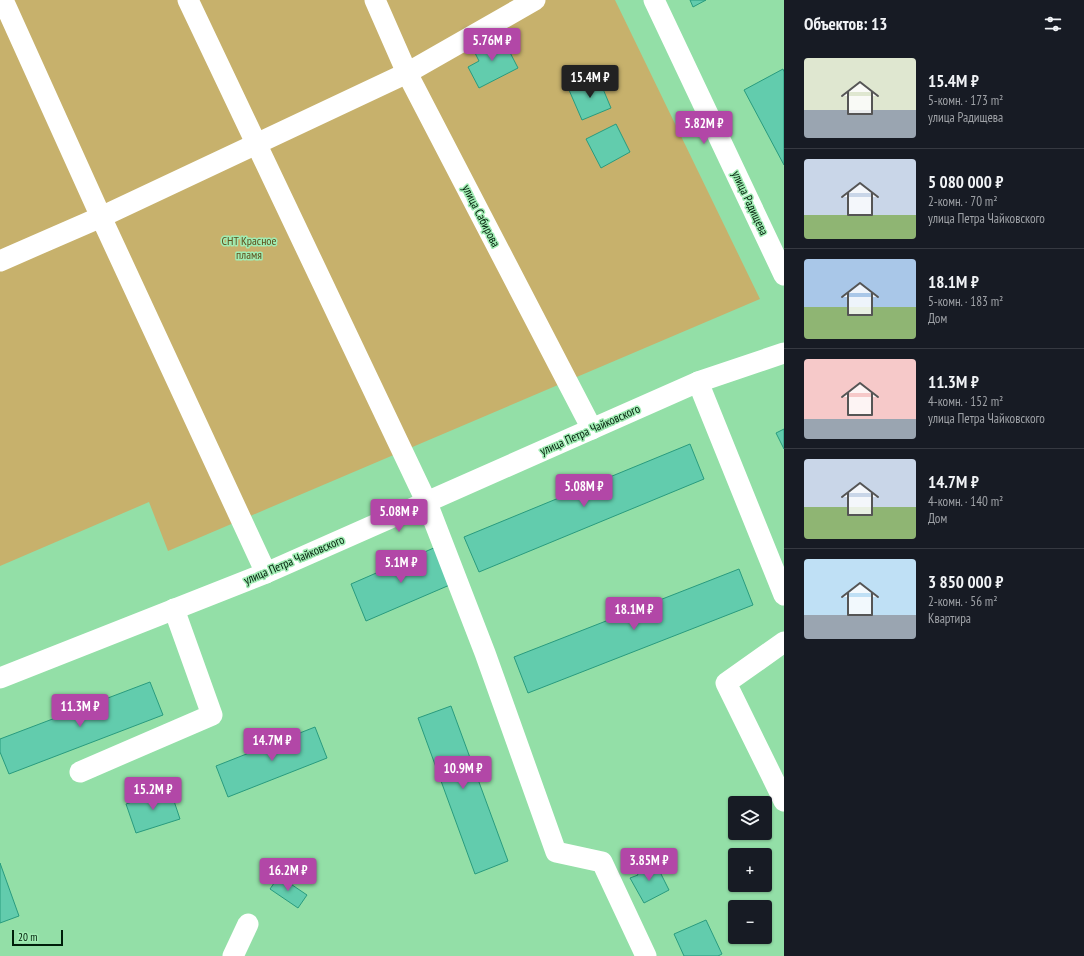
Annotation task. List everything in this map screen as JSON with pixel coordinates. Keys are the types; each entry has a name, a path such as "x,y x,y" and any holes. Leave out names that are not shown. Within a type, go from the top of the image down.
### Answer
{"street":[{"path":"3,0 101,217 266,573"},
{"path":"188,0 427,503 486,653 556,852 602,862 646,956"},
{"name":"улица Сабирова","path":"375,0 407,73 592,429"},
{"path":"0,261 101,217 407,73 535,0"},
{"name":"улица Радищева","path":"654,0 784,276"},
{"name":"улица Петра Чайковского","path":"0,678 266,573 698,382 784,352"},
{"path":"698,382 784,595"},
{"path":"80,772 212,715 174,609"},
{"path":"784,642 726,683 784,801"},
{"path":"233,956 248,924"}],"green space":[{"name":"СНТ Красное пламя","path":"0,0 615,0 760,299 168,551 149,502 0,566"}],"building":[{"path":"690,0 706,0 693,7"},
{"path":"501,35 518,68 479,88 468,67 479,61 473,49"},
{"path":"783,69 784,72 784,165 744,90"},
{"path":"598,77 611,108 582,120 569,90"},
{"path":"616,124 630,152 601,168 586,139"},
{"path":"784,429 784,449 776,433"},
{"path":"690,444 704,479 479,572 464,537"},
{"path":"436,547 452,584 366,621 351,584"},
{"path":"739,569 753,605 528,693 514,657"},
{"path":"150,682 163,715 9,774 0,752 0,739"},
{"path":"451,706 508,861 475,874 418,718"},
{"path":"315,727 327,758 228,797 216,766"},
{"path":"170,789 180,819 136,833 126,804"},
{"path":"654,860 669,890 644,903 630,878 638,875 635,869"},
{"path":"0,863 19,916 0,923"},
{"path":"279,876 307,895 298,908 270,889"},
{"path":"706,920 722,954 718,956 684,956 674,934"}]}
